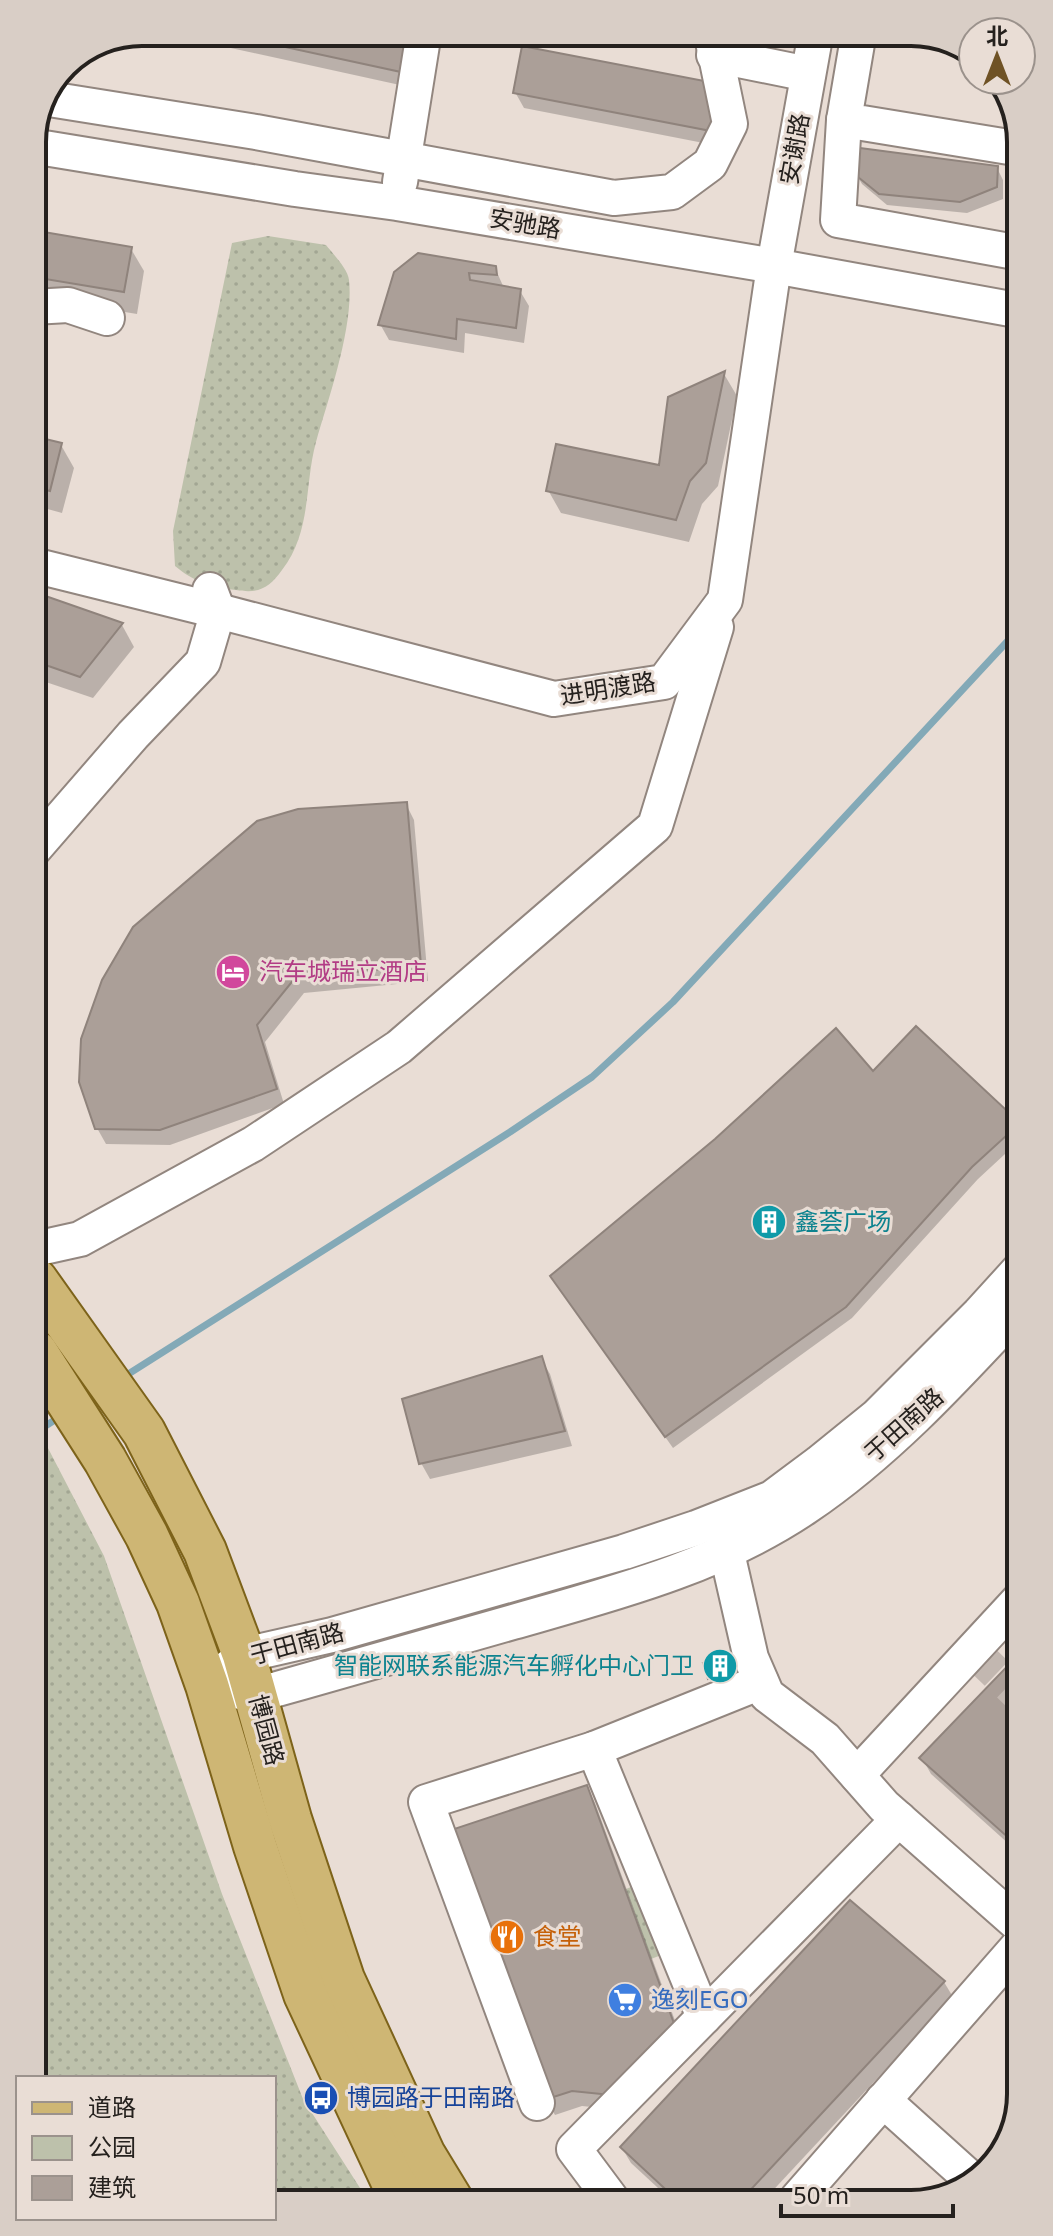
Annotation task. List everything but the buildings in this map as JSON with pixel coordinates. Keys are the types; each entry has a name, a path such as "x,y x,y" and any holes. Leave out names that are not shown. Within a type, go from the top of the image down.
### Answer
{"main road":[{"name":"博园路","path":"46,1294 144,1432 205,1551 244,1655 290,1819 343,1979 424,2155 445,2190"},
{"name":"博园路","path":"46,1368 105,1460 147,1536 178,1603 305,1994 399,2190"}],"street":[{"path":"397,203 422,46"},
{"path":"56,100 256,132 614,198 672,192 710,164 730,124 712,46"},
{"path":"718,46 808,74"},
{"name":"安谢路","path":"774,266 813,46"},
{"path":"857,46 844,120 838,220 1007,251"},
{"path":"844,120 1007,147"},
{"name":"安驰路","path":"46,148 397,203 1007,308"},
{"name":"进明渡路","path":"46,567 214,598 554,699 664,682 725,600 774,266"},
{"path":"46,306 68,305 107,318"},
{"path":"46,835 133,735 203,662 214,598"},
{"path":"46,1247 80,1239 253,1144 399,1047 655,826 725,600"},
{"name":"于田南路","path":"207,1685 244,1655 332,1635 624,1552 772,1498 877,1416 1007,1283"},
{"name":"于田南路","path":"207,1685 256,1695 641,1586 727,1553 805,1507 873,1455 942,1392 1007,1322"},
{"path":"727,1553 751,1658 767,1695 825,1739 884,1806 1007,1915"},
{"path":"857,1775 1007,1613"},
{"path":"537,2103 426,1802 594,1749 761,1682"},
{"path":"594,1749 704,2017"},
{"path":"605,2190 574,2149 899,1819"},
{"path":"805,2190 1007,1959"},
{"path":"883,2100 965,2173"}],"green space":[{"path":"268,236 326,245 348,276 350,298 344,340 312,459 306,508 298,540 292,555 273,581 263,588 244,591 203,583 175,566 173,531 232,243"},
{"path":"46,1444 104,1556 222,1894 303,2099 361,2190 276,2190 276,2076 46,2076"},
{"path":"643,1882 669,1952 651,1959 626,1889"}],"waterway":[{"path":"122,1378 592,1077 673,1002 1007,642"},
{"path":"46,1426 61,1416"}],"tunnel":[{"path":"972,1650 1007,1684"}],"place":[{"name":"汽车城瑞立酒店","path":"233,972"},
{"name":"鑫荟广场","path":"769,1222"},
{"name":"智能网联系能源汽车孵化中心门卫","path":"720,1666"},
{"name":"食堂","path":"507,1937"},
{"name":"逸刻EGO","path":"625,2000"},
{"name":"博园路于田南路","path":"321,2098"}]}
